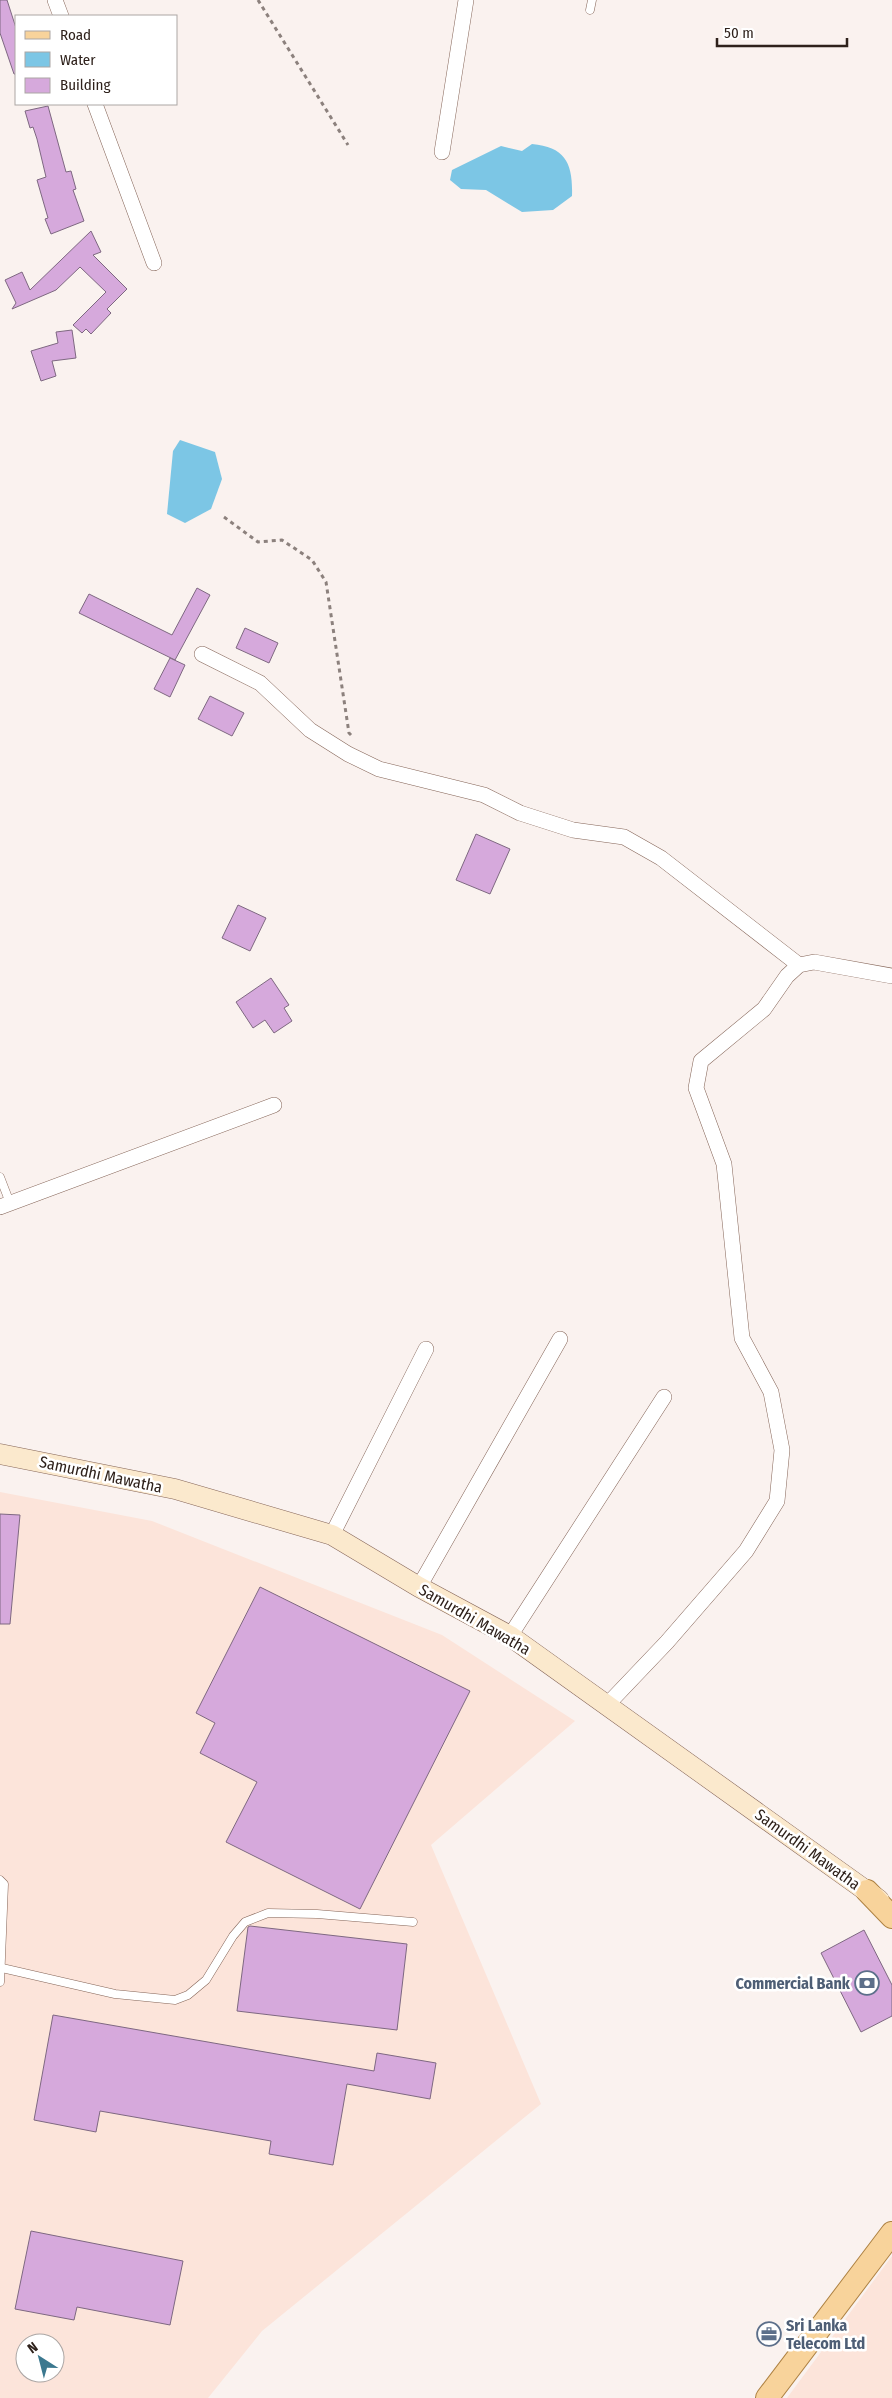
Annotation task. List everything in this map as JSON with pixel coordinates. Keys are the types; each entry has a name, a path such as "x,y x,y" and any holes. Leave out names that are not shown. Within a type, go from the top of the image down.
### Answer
{"main road":[{"name":"Samurdhi Mawatha","path":"0,1454 175,1489 332,1535 419,1587 510,1636 892,1909"},
{"path":"867,1891 892,1917"},
{"path":"767,2398 892,2233"}],"street":[{"path":"55,0 61,15"},
{"path":"442,152 466,0"},
{"path":"95,105 154,263"},
{"path":"202,654 260,683 310,730 348,754 379,769 484,795 520,813 573,830 624,838 661,858 799,966"},
{"path":"608,1705 668,1642 746,1551 777,1501 782,1450 771,1392 742,1338 724,1164 696,1088 696,1076 700,1061 764,1009 787,976 799,966 814,962 892,976"},
{"path":"5,1205 274,1105"},
{"path":"419,1587 560,1339"},
{"path":"332,1535 426,1349"},
{"path":"510,1636 664,1397"}],"lane":[{"path":"590,10 592,0"},
{"path":"0,1177 5,1205"},
{"path":"0,1880 4,1884 0,1982"},
{"path":"2,1968 115,1994 175,2000 188,1995 206,1980 233,1936 245,1922 268,1913 317,1914 412,1922"}],"path":[{"path":"258,0 348,145"},
{"path":"224,517 258,542 282,540 312,560 326,582 349,733 356,740"}],"shaded area":[{"path":"0,1492 152,1521 442,1635 575,1721 431,1845 541,2104 262,2331 208,2398 0,2398"},
{"path":"892,2256 892,2398 787,2398"}],"water":[{"path":"532,144 544,146 560,153 569,166 572,196 553,210 522,212 486,190 461,189 450,180 452,170 501,146 522,151"},
{"path":"180,440 215,452 222,479 211,509 185,523 167,514 173,451"}],"building":[{"path":"0,0 7,0 15,25 15,74 14,74 0,33"},
{"path":"48,106 66,172 71,171 76,189 73,190 84,221 51,234 45,219 48,218 37,180 46,177 37,139 33,127 30,128 25,111"},
{"path":"91,231 101,252 93,255 127,289 107,309 111,313 91,334 86,329 82,333 73,325 106,292 80,267 56,290 12,309 16,303 5,280 22,272 30,290"},
{"path":"72,330 76,358 52,361 56,376 41,381 31,351 58,343 56,332"},
{"path":"197,588 210,595 175,660 79,613 89,594 172,635"},
{"path":"245,628 278,643 269,663 236,648"},
{"path":"170,658 185,665 170,697 154,689"},
{"path":"210,696 244,713 232,736 198,719"},
{"path":"476,834 510,849 490,894 456,880"},
{"path":"238,905 266,918 250,951 222,938"},
{"path":"271,978 289,1005 284,1008 292,1021 274,1033 265,1020 253,1028 236,1002"},
{"path":"0,1514 20,1515 10,1624 0,1624"},
{"path":"260,1587 470,1691 360,1909 226,1842 257,1782 200,1753 215,1723 196,1713"},
{"path":"248,1927 407,1944 397,2030 237,2011"},
{"path":"864,1930 892,1985 892,2016 861,2032 821,1953"},
{"path":"53,2015 374,2071 377,2053 436,2063 430,2099 347,2084 333,2165 269,2154 271,2141 100,2111 96,2132 34,2120"},
{"path":"31,2231 183,2261 170,2325 77,2307 74,2320 15,2309"}],"place":[{"name":"Commercial Bank","path":"867,1983"},
{"name":"Sri Lanka Telecom Ltd","path":"769,2334"}]}
